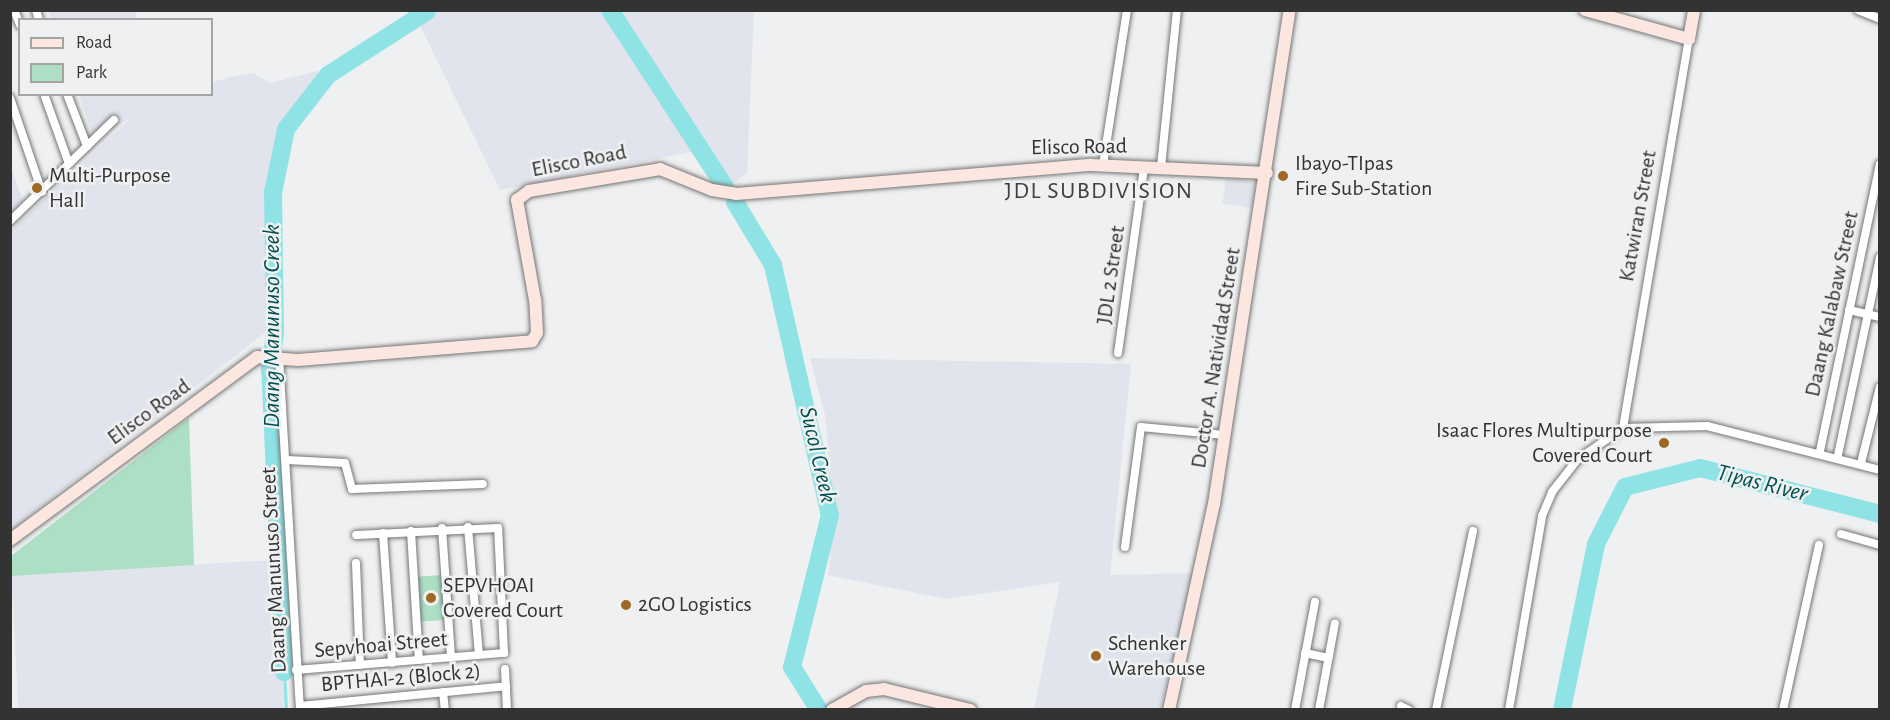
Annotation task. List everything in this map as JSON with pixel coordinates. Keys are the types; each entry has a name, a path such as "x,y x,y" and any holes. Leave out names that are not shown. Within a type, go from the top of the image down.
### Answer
{"main road":[{"name":"Doctor A. Natividad Street","path":"1169,710 1225,435 1267,173 1290,10"},
{"path":"1586,10 1689,39"},
{"name":"Katwiran Street","path":"1689,39 1694,10"},
{"name":"Elisco Road","path":"10,540 274,356 318,359 532,341 537,333 535,300 517,200 529,191 660,169 712,190 736,194 1103,165 1267,173"},
{"path":"832,710 866,691 884,689 970,710"}],"street":[{"path":"1103,165 1127,10"},
{"path":"1161,167 1176,10"},
{"path":"1858,10 1880,18"},
{"name":"Katwiran Street","path":"1623,428 1689,39"},
{"path":"45,96 69,164"},
{"path":"68,96 87,146"},
{"path":"10,98 42,192"},
{"path":"10,221 114,120"},
{"name":"Daang Kalabaw Street","path":"1820,451 1880,165"},
{"name":"JDL 2 Street","path":"1118,353 1144,166"},
{"path":"1838,455 1880,257"},
{"path":"1849,310 1880,317"},
{"name":"Daang Manunuso Street","path":"274,356 287,460 296,670 300,708"},
{"path":"1861,464 1880,387"},
{"path":"1509,710 1542,516 1552,492 1577,460 1623,428 1689,423 1838,455 1880,470"},
{"path":"1125,547 1141,427 1225,435"},
{"path":"287,460 345,463 352,489 483,484"},
{"path":"356,535 468,527 479,655"},
{"name":"Sepvhoai Street","path":"296,670 504,653 499,531 468,527"},
{"path":"442,528 451,658"},
{"path":"411,531 419,660"},
{"path":"1436,710 1473,531"},
{"path":"383,533 392,663"},
{"path":"1841,534 1880,545"},
{"path":"1783,710 1820,545"},
{"path":"356,563 360,665"},
{"path":"1295,710 1315,602"},
{"path":"1319,710 1335,623"},
{"path":"1305,653 1328,658"},
{"path":"505,669 507,710"},
{"name":"BPTHAI-2 (Block 2)","path":"300,708 506,686"},
{"path":"443,692 445,710"},
{"path":"383,698 383,710"}],"shaded area":[{"path":"50,11 136,11 136,18 50,18"},
{"path":"413,11 605,11 696,151 500,190"},
{"path":"622,11 754,11 747,173 732,184"},
{"path":"317,71 319,81 281,140 270,191 271,328 11,530 11,230 131,118 94,139 79,96 213,96 213,82 252,73 271,83"},
{"path":"10,164 25,207 10,217"},
{"path":"1226,178 1256,182 1252,208 1222,204"},
{"path":"810,358 1131,364 1110,575 1196,573 1160,709 1034,709 1060,582 947,599 828,575 835,519 825,415"},
{"path":"277,560 285,709 18,710 11,574"}],"green space":[{"path":"189,418 194,565 11,576 11,556"},
{"name":"SEPVHOAI Covered Court","path":"442,575 445,620 420,622 417,577"}],"waterway":[{"name":"Sucol Creek","path":"610,10 725,187"},
{"name":"Daang Manunuso Creek","path":"284,672 270,369 275,334 273,193 286,129 328,75 426,12"},
{"name":"Sucol Creek","path":"735,202 773,265 830,515 792,667 819,710"},
{"name":"Tipas River","path":"1562,710 1596,544 1625,487 1700,468 1880,514"},
{"name":"Daang Manunuso Creek","path":"284,672 286,710"}],"place":[{"name":"Ibayo-TIpas Fire Sub-Station","path":"1283,176"},
{"name":"Multi-Purpose Hall","path":"37,188"},
{"name":"Isaac Flores Multipurpose Covered Court","path":"1664,443"},
{"name":"SEPVHOAI Covered Court","path":"431,598"},
{"name":"2GO Logistics","path":"626,605"},
{"name":"Schenker Warehouse","path":"1096,656"}],"district":[{"name":"JDL SUBDIVISION","path":"1099,192"}]}
